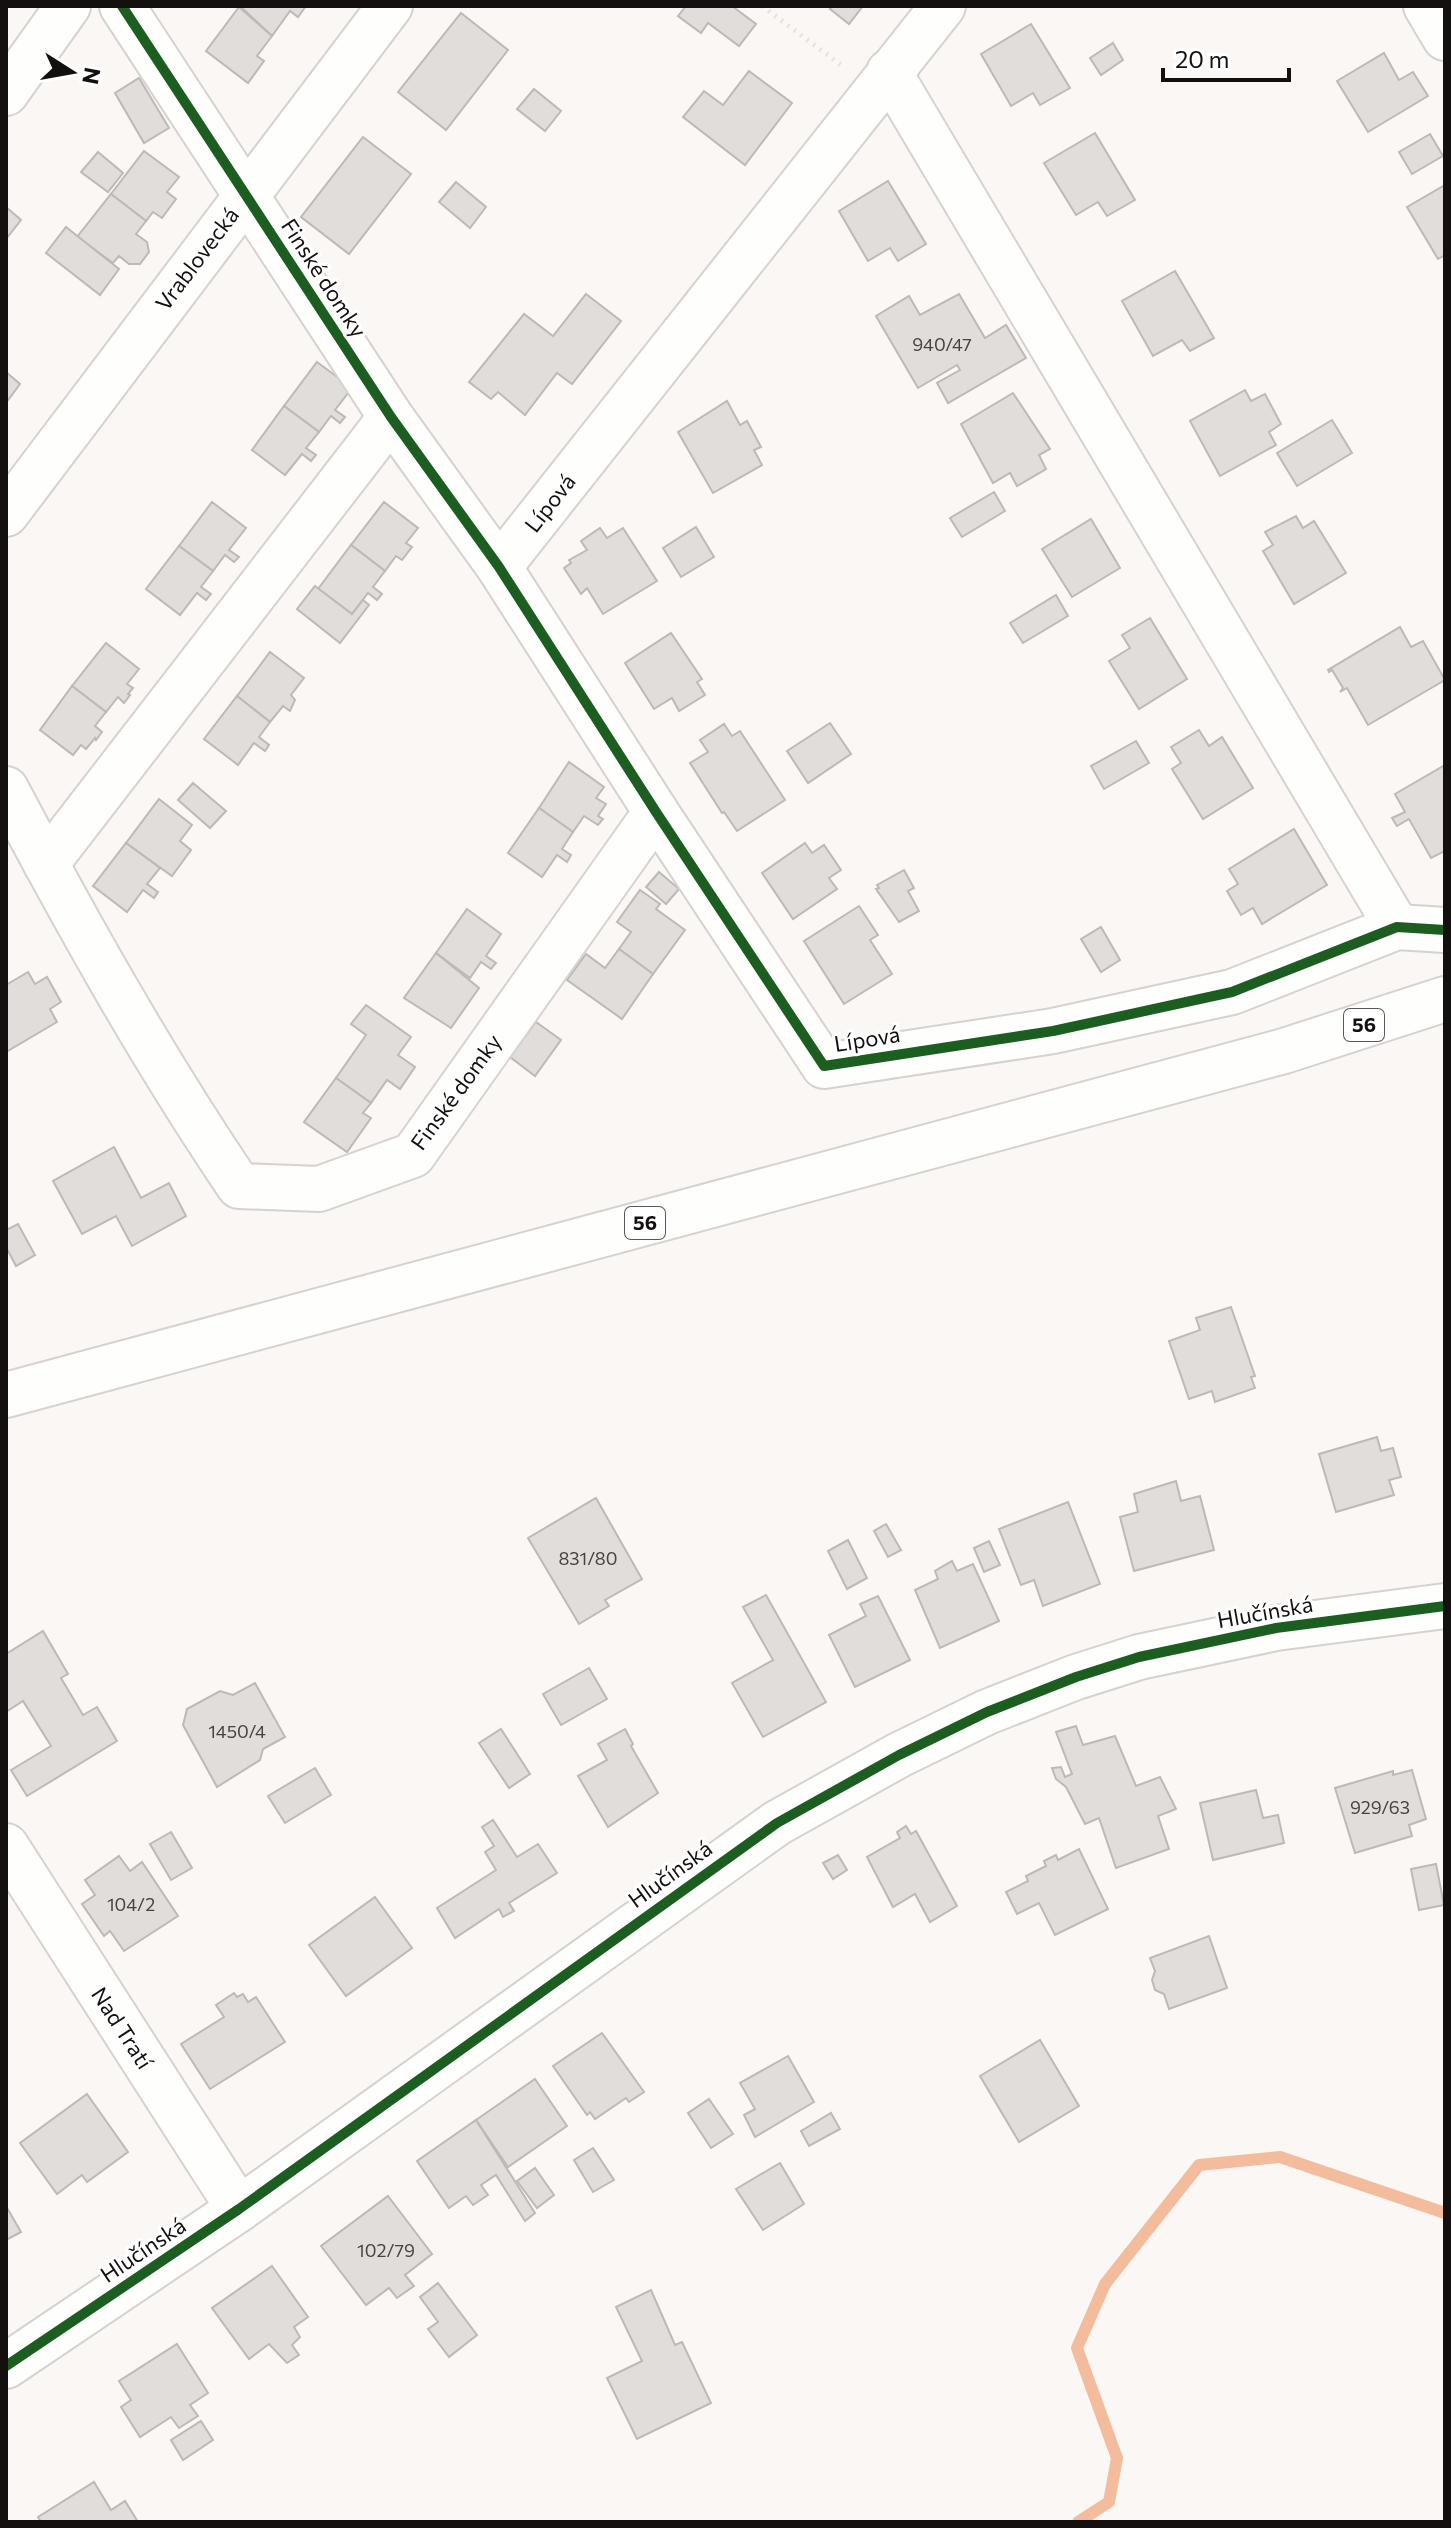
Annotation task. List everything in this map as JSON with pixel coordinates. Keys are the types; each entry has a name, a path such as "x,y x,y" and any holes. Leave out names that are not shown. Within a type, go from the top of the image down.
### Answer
{"street":[{"path":"6,93 68,6"},
{"name":"Finské domky","path":"122,6 391,417 499,567"},
{"name":"Vrablovecká","path":"6,514 390,6"},
{"name":"Lípová","path":"943,6 499,567 824,1066 1053,1031 1232,992 1397,927 1445,930"},
{"path":"1426,6 1445,38"},
{"path":"882,81 1397,927"},
{"path":"46,864 391,417"},
{"name":"Finské domky","path":"6,789 192,1116 239,1186 319,1189 413,1155 656,812"},
{"name":"56","path":"6,1395 1284,1051 1445,999"},
{"name":"Hlučínská","path":"6,2366 239,2209 777,1823 899,1755 987,1712 1076,1677 1139,1657 1276,1628 1445,1606"},
{"name":"Nad Tratí","path":"6,1846 239,2209"}],"path":[{"path":"762,6 882,81"}],"building":[{"path":"240,6 306,6 298,17 290,11 272,36"},
{"path":"686,6 732,6 756,24 739,46 708,23 701,33 678,16"},
{"path":"832,6 863,6 849,24 830,9"},
{"path":"239,7 272,36 257,56 264,61 248,83 206,51"},
{"path":"461,13 508,50 446,130 398,92"},
{"path":"1031,24 1070,88 1040,105 1033,93 1011,106 981,54"},
{"path":"1113,43 1123,60 1101,75 1090,58"},
{"path":"1384,53 1399,80 1413,72 1428,96 1368,132 1337,81"},
{"path":"749,71 792,103 745,165 683,117 704,91 723,105"},
{"path":"139,78 169,128 144,143 115,93"},
{"path":"534,89 561,111 545,131 517,109"},
{"path":"1095,133 1135,200 1107,216 1098,202 1076,215 1044,163"},
{"path":"1430,134 1443,156 1412,174 1399,152"},
{"path":"363,137 411,174 349,254 301,217"},
{"path":"144,151 179,177 167,192 176,199 162,218 153,212 146,221 111,194"},
{"path":"98,152 123,173 108,192 81,172"},
{"path":"888,181 926,244 898,261 890,248 868,261 839,211"},
{"path":"456,182 486,207 470,228 439,202"},
{"path":"1445,185 1445,255 1438,259 1407,207"},
{"path":"111,194 146,221 136,234 147,242 149,252 140,264 129,264 119,256 113,263 77,237"},
{"path":"6,207 21,220 6,239"},
{"path":"66,227 119,269 100,295 46,253"},
{"path":"1175,271 1214,338 1190,351 1182,340 1153,356 1122,301"},
{"path":"586,294 621,321 572,384 557,373 525,415 498,392 491,399 469,382 524,314 553,336"},
{"path":"959,294 985,338 1006,325 1026,358 948,403 937,383 960,370 957,365 918,388 876,316 909,296 920,315"},
{"path":"317,362 352,388 335,410 345,417 340,423 331,416 319,432 284,406"},
{"path":"6,372 20,384 6,403"},
{"path":"1245,390 1251,401 1265,394 1281,424 1269,432 1276,445 1220,476 1190,421"},
{"path":"1013,393 1050,449 1039,455 1046,469 1017,486 1010,473 993,483 961,424"},
{"path":"727,401 740,425 747,421 761,447 754,450 762,465 713,493 678,432"},
{"path":"284,406 319,432 306,448 316,455 311,461 302,454 285,475 252,450"},
{"path":"1332,420 1352,453 1297,486 1277,453"},
{"path":"994,492 1005,511 962,537 950,518"},
{"path":"212,502 246,528 229,550 239,557 234,562 225,555 213,571 179,546"},
{"path":"384,502 418,528 406,543 412,547 402,560 396,556 385,571 351,545"},
{"path":"1296,516 1303,528 1314,521 1346,573 1294,604 1263,551 1273,545 1265,532"},
{"path":"1091,519 1120,568 1072,597 1042,549"},
{"path":"696,527 714,557 681,577 663,548"},
{"path":"600,528 607,538 623,528 657,581 603,614 587,588 581,594 564,568 571,563 569,560 587,550 581,541"},
{"path":"351,545 385,571 373,587 382,594 377,600 368,593 352,614 318,589"},
{"path":"179,546 213,571 201,587 211,594 206,600 197,593 180,615 146,589"},
{"path":"315,586 352,614 363,600 369,605 340,643 297,609"},
{"path":"1056,595 1068,616 1023,643 1010,623"},
{"path":"1150,618 1187,679 1139,709 1109,661 1130,648 1122,635"},
{"path":"1400,627 1411,647 1423,641 1445,680 1368,725 1347,688 1340,692 1343,688 1332,670 1328,670"},
{"path":"671,633 702,679 697,682 705,695 679,711 672,698 654,709 625,663"},
{"path":"106,643 139,669 127,684 133,688 124,703 118,697 106,712 72,686"},
{"path":"270,652 304,678 291,695 295,700 290,711 283,706 270,722 237,696"},
{"path":"72,686 106,712 95,726 102,732 96,740 86,749 81,745 73,755 40,730"},
{"path":"237,696 270,722 259,737 269,745 265,751 254,743 238,765 204,739"},
{"path":"830,723 851,754 808,783 787,751"},
{"path":"724,724 732,736 740,731 785,800 737,831 690,763 708,752 700,740"},
{"path":"1199,730 1209,746 1222,737 1253,788 1203,819 1172,769 1181,763 1171,747"},
{"path":"1136,741 1149,763 1104,789 1091,766"},
{"path":"569,762 604,787 596,798 606,804 598,816 603,819 598,825 584,816 573,832 539,808"},
{"path":"1445,765 1445,851 1431,858 1409,819 1397,826 1392,818 1405,812 1395,794"},
{"path":"193,783 226,811 210,828 178,800"},
{"path":"159,799 192,825 180,841 191,850 172,876 126,843"},
{"path":"539,808 573,832 562,849 571,855 567,862 557,855 542,877 508,853"},
{"path":"1294,829 1327,885 1262,924 1253,908 1241,915 1227,891 1238,884 1229,869"},
{"path":"126,843 160,868 147,884 158,892 154,898 143,890 127,912 93,886"},
{"path":"805,843 812,853 824,845 841,870 829,878 837,889 793,919 762,873"},
{"path":"904,870 914,888 908,891 919,911 899,922 876,889 879,888 877,885"},
{"path":"659,872 679,889 666,904 646,887"},
{"path":"640,890 660,904 656,909 685,930 653,974 619,949 631,932 617,922"},
{"path":"859,906 878,935 870,940 892,974 844,1004 804,941"},
{"path":"467,909 501,934 486,956 496,963 491,969 481,962 470,978 436,953"},
{"path":"1101,927 1120,960 1101,972 1081,939"},
{"path":"619,949 653,974 622,1019 567,980 586,954 605,968"},
{"path":"436,953 479,988 451,1028 404,998"},
{"path":"28,972 35,984 47,977 61,1002 50,1009 57,1022 6,1052 6,985"},
{"path":"366,1005 411,1037 398,1055 415,1067 400,1089 387,1080 371,1103 336,1078 366,1035 351,1024"},
{"path":"536,1022 561,1040 535,1076 510,1057"},
{"path":"336,1078 371,1103 363,1113 371,1118 347,1152 304,1122"},
{"path":"114,1147 141,1198 169,1183 186,1216 132,1246 116,1216 82,1234 53,1181"},
{"path":"18,1224 35,1255 16,1266 6,1247 6,1230"},
{"path":"1231,1307 1255,1376 1251,1377 1255,1388 1215,1402 1212,1391 1189,1399 1169,1341 1200,1330 1196,1318"},
{"path":"1377,1437 1381,1451 1393,1448 1401,1477 1389,1480 1394,1495 1336,1512 1319,1454"},
{"path":"1176,1481 1181,1501 1200,1496 1214,1550 1134,1571 1120,1517 1138,1512 1134,1494"},
{"path":"596,1498 642,1579 605,1600 609,1606 579,1624 528,1538"},
{"path":"1068,1502 1100,1584 1043,1606 1034,1580 1021,1585 999,1529"},
{"path":"886,1524 901,1550 888,1557 874,1531"},
{"path":"848,1540 867,1578 847,1589 828,1551"},
{"path":"989,1541 1000,1565 984,1572 974,1548"},
{"path":"952,1561 957,1571 973,1564 999,1621 940,1648 915,1590 938,1579 935,1571"},
{"path":"766,1595 826,1702 763,1737 732,1683 773,1660 743,1607"},
{"path":"878,1596 910,1660 855,1687 829,1635 866,1616 860,1604"},
{"path":"43,1631 68,1674 61,1678 83,1715 97,1707 117,1741 27,1796 11,1770 51,1746 23,1701 6,1712 6,1654"},
{"path":"589,1668 607,1699 561,1725 543,1694"},
{"path":"255,1683 285,1737 263,1749 260,1760 217,1787 183,1725 187,1709 220,1691 233,1695"},
{"path":"1076,1726 1083,1745 1115,1736 1136,1786 1160,1777 1176,1809 1158,1816 1169,1849 1116,1868 1099,1818 1085,1824 1066,1787 1056,1779 1052,1768 1061,1767 1065,1777 1072,1774 1056,1732"},
{"path":"501,1729 530,1774 509,1788 479,1743"},
{"path":"625,1729 633,1744 631,1746 658,1793 608,1827 578,1776 607,1760 598,1744"},
{"path":"315,1768 331,1795 285,1823 268,1796"},
{"path":"1412,1770 1426,1819 1409,1825 1412,1836 1355,1853 1335,1788 1393,1771 1393,1775"},
{"path":"1256,1790 1263,1818 1278,1815 1284,1843 1213,1860 1200,1803"},
{"path":"493,1820 517,1857 538,1844 557,1873 509,1903 514,1911 503,1917 499,1909 455,1938 437,1908 496,1870 485,1852 494,1846 482,1827"},
{"path":"906,1826 911,1834 916,1831 957,1906 930,1922 915,1894 893,1907 867,1857 900,1838 897,1832"},
{"path":"171,1832 192,1868 171,1880 150,1844"},
{"path":"1079,1849 1108,1909 1055,1935 1039,1903 1017,1914 1006,1892 1028,1881 1026,1876 1046,1866 1044,1861 1056,1855 1058,1860"},
{"path":"838,1855 847,1870 833,1879 823,1863"},
{"path":"119,1856 130,1871 142,1862 178,1916 124,1951 110,1931 104,1936 82,1904 95,1895 85,1880"},
{"path":"1436,1864 1444,1905 1419,1910 1411,1869"},
{"path":"375,1897 412,1948 346,1996 309,1945"},
{"path":"1209,1936 1227,1988 1169,2009 1164,1994 1155,1990 1152,1980 1155,1971 1150,1958"},
{"path":"234,1993 237,1997 243,1994 248,2002 256,1997 285,2042 210,2089 181,2044 224,2017 216,2005"},
{"path":"602,2033 644,2092 629,2102 626,2098 595,2119 590,2112 587,2115 553,2066"},
{"path":"1040,2040 1079,2106 1019,2142 980,2076"},
{"path":"788,2056 814,2102 755,2137 744,2115 755,2109 740,2083"},
{"path":"535,2079 567,2126 508,2167 476,2120"},
{"path":"87,2094 128,2152 87,2182 82,2175 57,2194 20,2143"},
{"path":"709,2099 733,2134 711,2148 688,2113"},
{"path":"831,2113 840,2129 809,2146 801,2131"},
{"path":"476,2120 535,2213 525,2221 496,2175 481,2185 488,2195 473,2205 466,2196 449,2208 417,2161"},
{"path":"593,2148 614,2180 593,2192 574,2160"},
{"path":"780,2163 804,2204 763,2230 736,2189"},
{"path":"535,2168 554,2195 537,2208 517,2181"},
{"path":"388,2196 432,2254 405,2275 414,2286 397,2298 389,2288 366,2305 321,2246"},
{"path":"6,2206 21,2232 6,2240"},
{"path":"272,2266 308,2317 294,2327 300,2337 292,2345 299,2355 287,2363 269,2344 249,2359 212,2308"},
{"path":"438,2283 477,2335 449,2357 428,2329 438,2322 420,2297"},
{"path":"651,2290 675,2345 682,2342 711,2403 637,2439 607,2378 642,2361 616,2307"},
{"path":"177,2344 208,2393 190,2405 198,2416 179,2428 171,2417 140,2437 121,2407 131,2400 119,2381"},
{"path":"201,2421 213,2440 183,2460 171,2440"},
{"path":"94,2482 111,2510 125,2501 138,2522 41,2522 38,2517"}],"waterway":[{"path":"1078,2522 1109,2502 1117,2458 1077,2348 1105,2284 1199,2165 1280,2157 1445,2213"}],"cycle path":[{"path":"122,6 391,417 499,567 824,1066 1053,1031 1232,992 1397,927 1445,930"},
{"path":"6,2366 239,2209 777,1823 899,1755 987,1712 1076,1677 1139,1657 1276,1628 1445,1606"}]}
